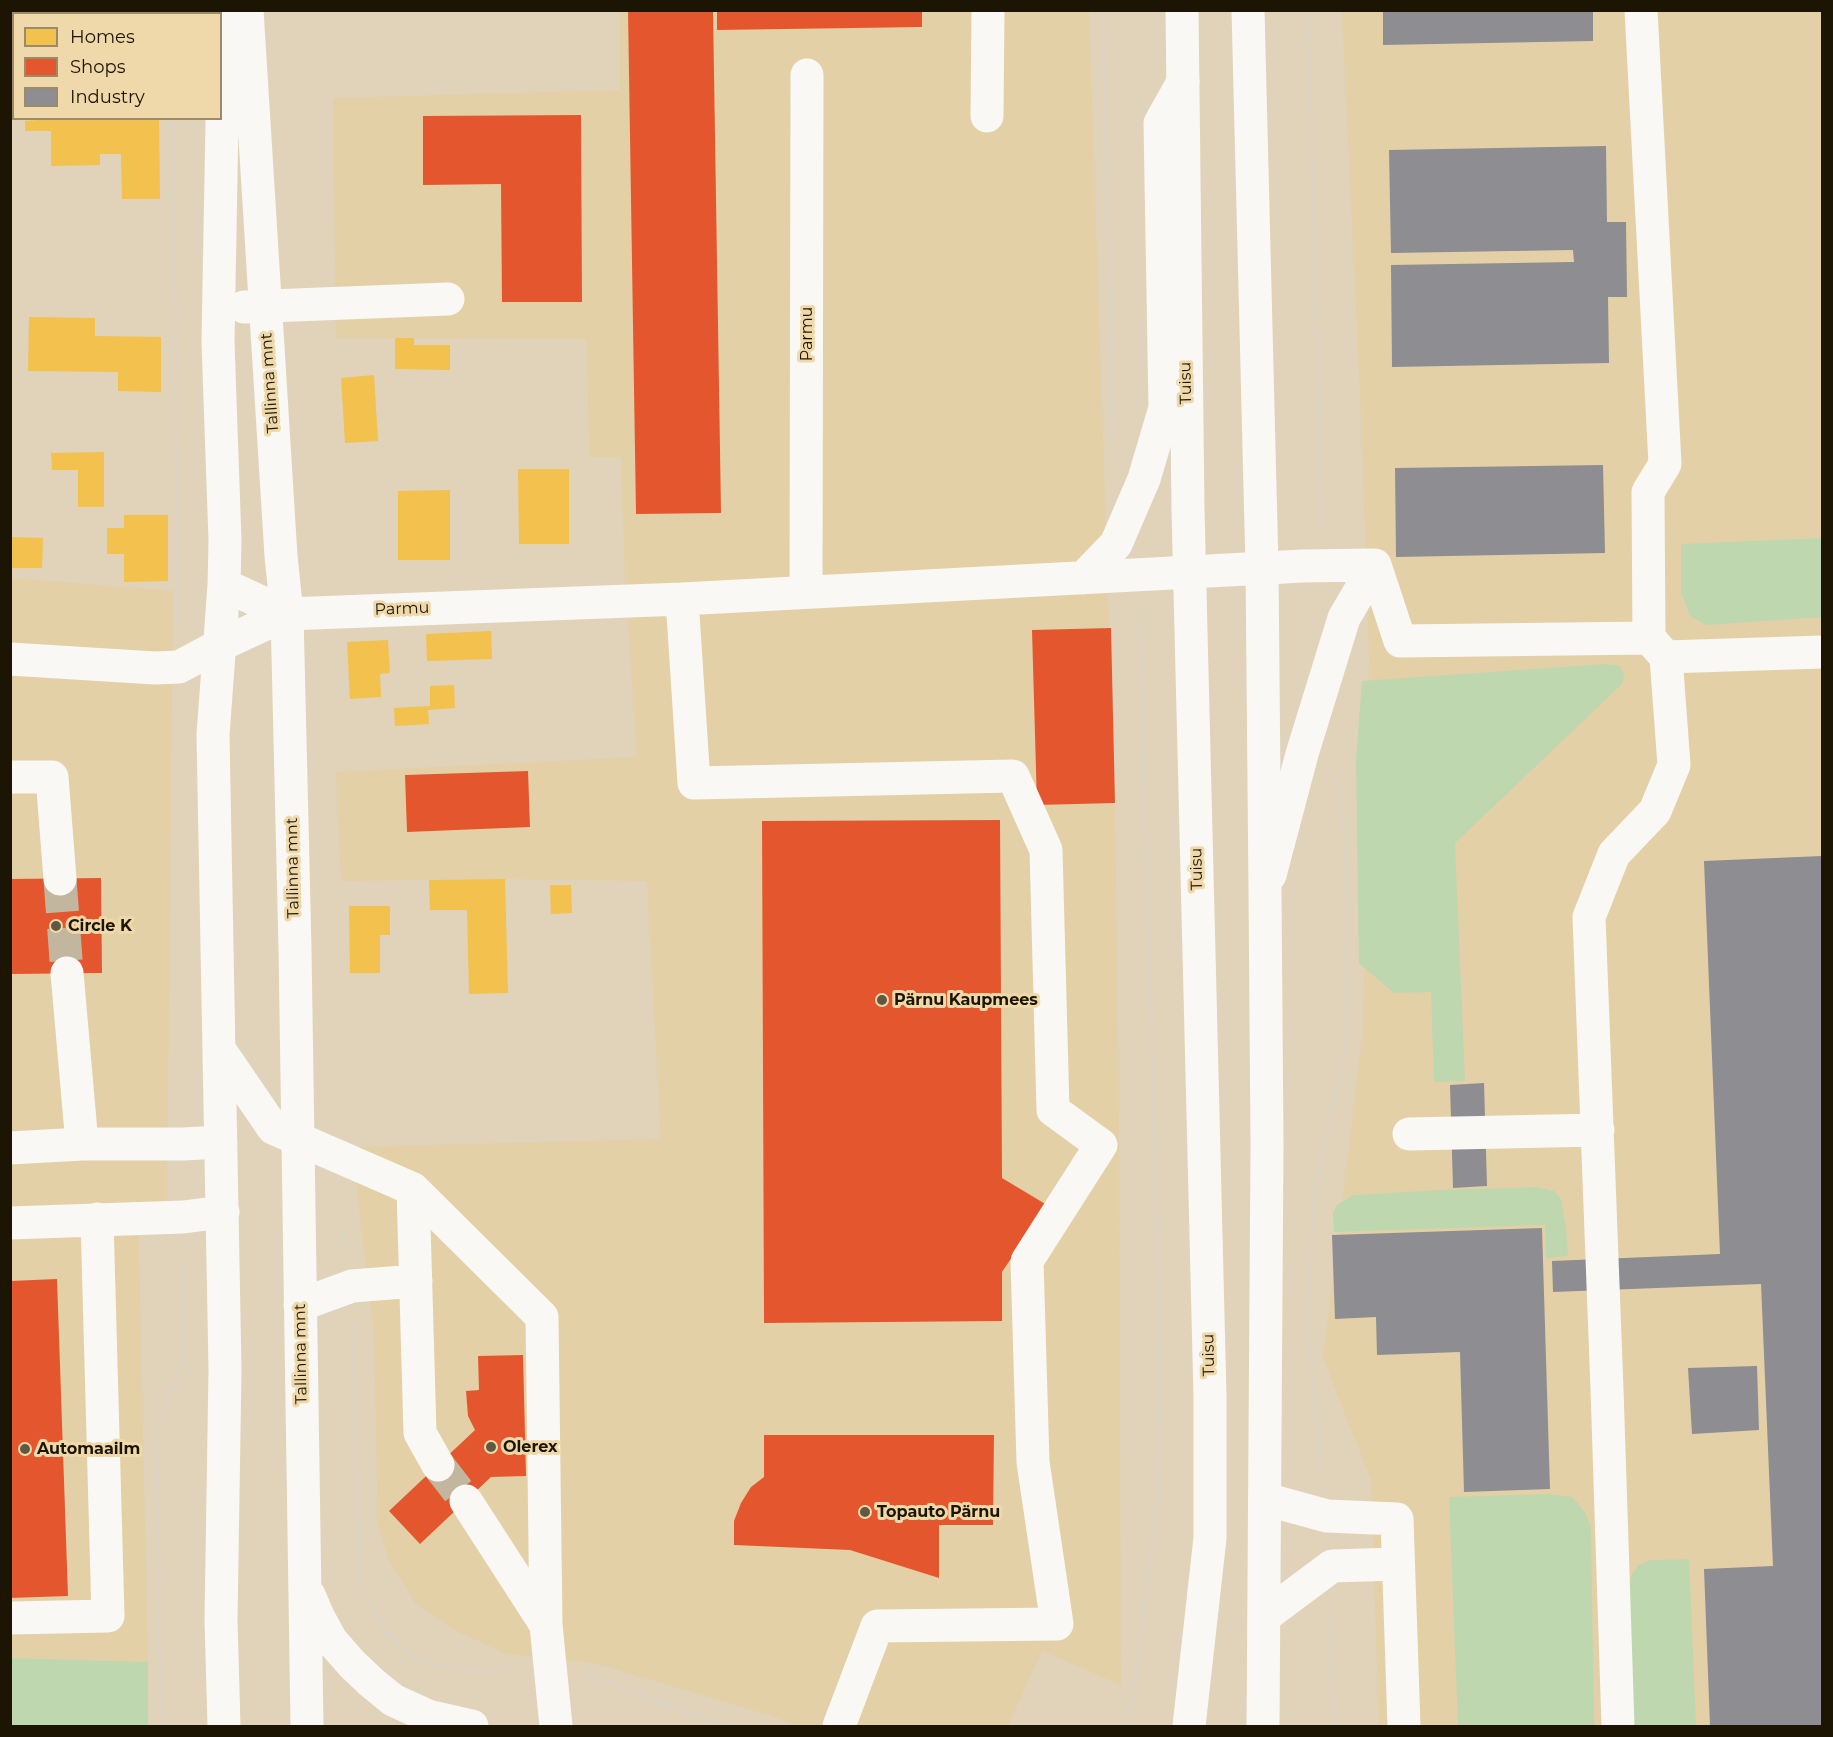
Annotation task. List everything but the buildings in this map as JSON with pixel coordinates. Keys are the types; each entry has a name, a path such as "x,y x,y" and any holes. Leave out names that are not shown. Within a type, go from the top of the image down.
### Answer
{"main road":[{"path":"222,110 224,10"},
{"name":"Tallinna mnt","path":"247,10 281,556 287,614 307,1726"},
{"path":"265,10 277,235 265,307"},
{"path":"987,116 988,10"},
{"name":"Tuisu","path":"1182,10 1189,572 1210,1396 1210,1538 1189,1726"},
{"path":"1248,10 1262,567 1265,891 1267,1157 1263,1726"},
{"path":"1618,1726 1589,917 1614,854 1655,811 1674,765 1657,647 1648,492 1665,464 1641,10"},
{"name":"Parmu","path":"806,592 807,75"},
{"path":"1083,578 1116,544 1144,478 1165,408 1160,123 1183,82"},
{"path":"222,120 218,354 225,541 213,735 225,1368 221,1620 224,1726"},
{"path":"218,309 448,299"},
{"path":"1265,891 1302,754 1344,618 1375,565"},
{"path":"1375,565 1400,641 1822,652"},
{"name":"Parmu","path":"10,659 155,668 178,667 287,614 682,599 1262,567 1375,565"},
{"path":"224,585 287,614"},
{"path":"682,599 694,783 1013,776 1046,850 1053,1110 1101,1145 1027,1261 1033,1462 1057,1624 877,1626 839,1726"},
{"path":"10,777 52,777 60,879"},
{"path":"67,973 82,1144"},
{"path":"219,1050 273,1128 414,1189 542,1317 546,1625 556,1726"},
{"path":"1409,1134 1598,1130"},
{"path":"10,1148 82,1144 221,1142"},
{"path":"414,1189 420,1433 438,1464"},
{"path":"10,1222 183,1217 223,1212"},
{"path":"10,1618 108,1616 97,1219"},
{"path":"300,1305 352,1286 416,1281"},
{"path":"1265,1498 1327,1516 1397,1519 1404,1726"},
{"path":"466,1501 546,1625"},
{"path":"1265,1616 1332,1566 1398,1564"},
{"path":"305,1584 331,1640 371,1682 393,1700 428,1716 472,1726"}],"path":[{"path":"1103,10 1114,449"},
{"path":"1308,10 1323,566"},
{"path":"173,120 178,444 178,667"},
{"path":"1117,576 1141,613 1160,1340 1157,1504 1135,1688 1124,1726"},
{"path":"1327,1516 1307,1320 1314,1187 1346,1048 1348,877 1336,763"},
{"path":"161,1726 157,1430 183,1364 183,1217"},
{"path":"334,1218 353,1259 360,1587 387,1633 417,1660 466,1671 550,1666 590,1674 723,1726"},
{"path":"1332,1566 1333,1726"}],"shaded area":[{"path":"620,11 1089,11 1115,803 1119,1122 1121,1685 1042,1651 1008,1726 799,1726 594,1663 506,1654 456,1631 415,1603 388,1558 378,1525 374,1336 352,1147 661,1139 647,881 505,879 341,881 336,772 637,757 625,578 621,457 589,457 587,339 336,338 333,98 620,90"},
{"path":"1342,11 1822,11 1822,1726 1379,1726 1371,1480 1323,1358 1363,1031 1370,684 1361,415"},
{"path":"11,578 173,591 167,1204 138,1202 148,1662 11,1658"}],"green space":[{"path":"11,10 162,10 162,12 12,12 12,75 10,75"},
{"path":"1822,538 1822,617 1706,625 1690,616 1681,592 1681,544"},
{"path":"1605,664 1620,666 1624,675 1623,683 1455,843 1465,1081 1434,1082 1431,992 1394,993 1359,963 1356,761 1362,681"},
{"path":"1537,1187 1554,1191 1561,1199 1568,1256 1546,1258 1545,1225 1334,1232 1333,1213 1337,1205 1353,1195"},
{"path":"1548,1494 1572,1497 1585,1512 1591,1527 1594,1726 1458,1726 1449,1497"},
{"path":"1689,1559 1696,1726 1632,1726 1626,1600 1631,1577 1638,1565 1651,1560"},
{"path":"11,1658 148,1662 148,1726 11,1726"}],"tunnel":[{"path":"60,879 67,973"},
{"path":"438,1465 466,1501"}],"place":[{"name":"Circle K","path":"56,926"},
{"name":"Pärnu Kaupmees","path":"882,1000"},
{"name":"Olerex","path":"491,1447"},
{"name":"Automaailm","path":"25,1449"},
{"name":"Topauto Pärnu","path":"865,1512"}]}
